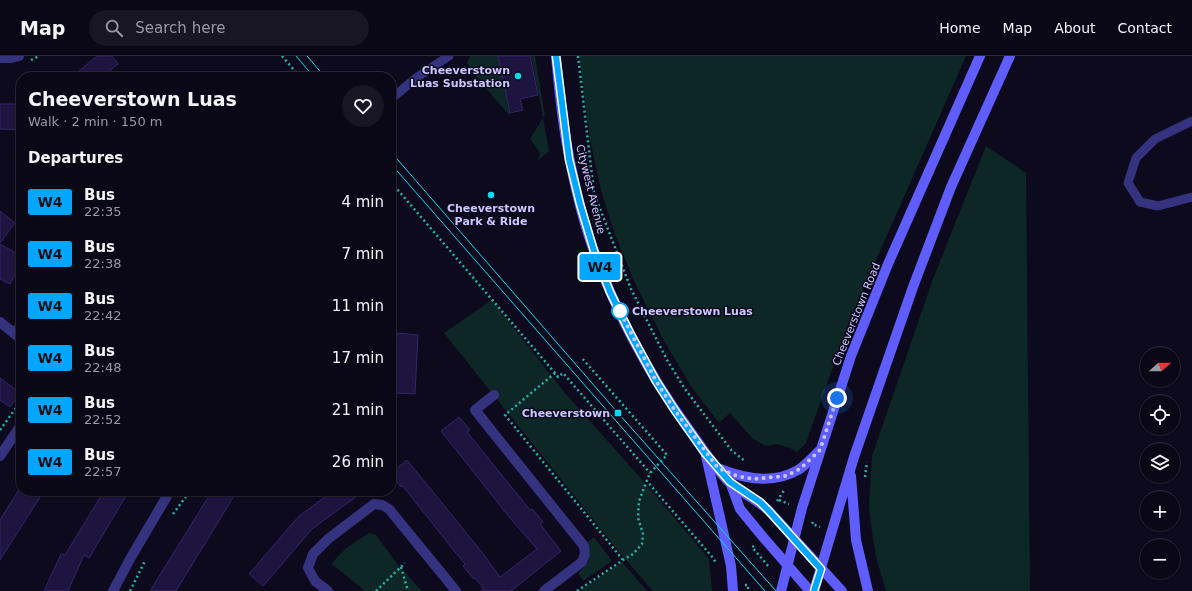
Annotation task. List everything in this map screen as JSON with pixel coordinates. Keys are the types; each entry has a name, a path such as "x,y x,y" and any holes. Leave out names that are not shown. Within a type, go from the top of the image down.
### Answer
{"main road":[{"name":"Citywest Avenue","path":"556,56 569,159 580,204 594,251 610,292 630,333 656,381 705,453 730,482 760,502 842,591"},
{"name":"Cheeverstown Road","path":"781,591 802,508 851,356 888,264 980,56"},
{"path":"814,591 850,468 913,287 951,187 1010,56"},
{"path":"718,468 737,476 753,479 785,476 800,469 820,450"},
{"path":"705,453 731,566 733,591"},
{"path":"850,468 853,520 868,591"},
{"name":"Citywest Avenue","path":"730,482 740,509 810,591"}],"street":[{"path":"0,58 19,56"},
{"path":"0,322 16,330"},
{"path":"494,395 475,410 584,546 585,554 582,562 544,591"},
{"path":"0,456 16,432"},
{"path":"113,591 167,496"},
{"path":"328,591 315,581 308,568 313,554 328,539 374,504 382,505 389,509 456,591"}],"lane":[{"path":"396,96 416,78 449,56"},
{"path":"1192,121 1155,139 1136,158 1128,183 1140,202 1158,206 1192,197"}],"path":[{"path":"282,56 296,72"},
{"path":"578,56 594,193 631,289 667,360 685,389 732,451 750,463"},
{"path":"396,188 558,377 563,373 650,473"},
{"path":"577,591 634,554 642,544 643,540 638,518 638,507 646,480 650,473 667,455 581,357"},
{"path":"555,373 506,415 623,560"},
{"path":"0,430 16,408"},
{"path":"745,461 745,478"},
{"path":"646,480 714,559 717,567"},
{"path":"788,484 779,500 791,505"},
{"path":"170,519 186,496"},
{"path":"130,591 147,557"},
{"path":"376,591 405,563"},
{"path":"401,567 408,591"}],"green space":[{"path":"470,56 498,56 510,116 471,71 467,63"},
{"path":"531,56 535,56 545,116 543,117"},
{"path":"579,56 966,56 848,324 806,443 797,452 777,444 766,446 753,439 730,413 719,423 690,385 662,337 636,285 615,235 601,190 590,140"},
{"path":"543,118 549,151 537,161 540,153 530,139"},
{"path":"986,146 1026,173 1030,591 886,591 876,557 869,507 872,456 933,279"},
{"path":"492,300 565,393 645,483 709,559 712,591 653,591 625,559 444,333"},
{"path":"369,533 376,535 399,566 422,591 365,591 332,564 344,550"},
{"path":"594,537 612,561 583,581 578,573 589,560 589,553 585,544"},
{"path":"622,562 647,591 579,591"}],"building":[{"path":"97,56 112,56 118,64 108,72 78,72"},
{"name":"Cheeverstown Luas Substation","path":"498,56 530,56 538,95 520,99 523,110 510,113"},
{"path":"0,104 16,104 16,130 0,129"},
{"path":"0,211 15,223 0,243"},
{"path":"0,244 16,253 16,273 10,284 0,279"},
{"path":"397,333 418,335 415,394 396,393"},
{"path":"0,378 16,390 16,399 10,407 0,400"},
{"path":"459,417 470,430 467,432 530,510 532,509 543,522 540,524 561,551 511,591 481,591 484,589 463,566 465,564 402,485 401,487 396,481 396,469 407,460 481,551 500,577 537,549 510,518 441,431"},
{"path":"16,494 16,496 41,496 0,560 0,520"},
{"path":"101,496 126,496 89,558 84,555 68,591 44,591 61,554 65,555"},
{"path":"209,496 234,496 176,591 150,591"},
{"path":"326,496 357,496 312,529 263,586 249,574 299,516"}],"tram line":[{"path":"296,56 310,72"},
{"path":"307,56 321,72"},
{"path":"396,158 618,413 776,591"},
{"path":"396,170 765,591"}],"bus line":[{"name":"W4","path":"556,56 569,159 594,251 610,292 656,381 705,453 730,482 760,502 768,510 821,569 814,591"}],"place":[{"name":"Cheeverstown Luas Substation","path":"518,76"},
{"name":"Cheeverstown Park & Ride","path":"491,195"},
{"name":"Cheeverstown Luas","path":"620,311"},
{"name":"Cheeverstown","path":"618,413"}],"route":[{"path":"620,311 617,306 656,381 705,453 718,468 737,476 753,479 776,478 785,476 800,469 820,450 837,398"}]}
